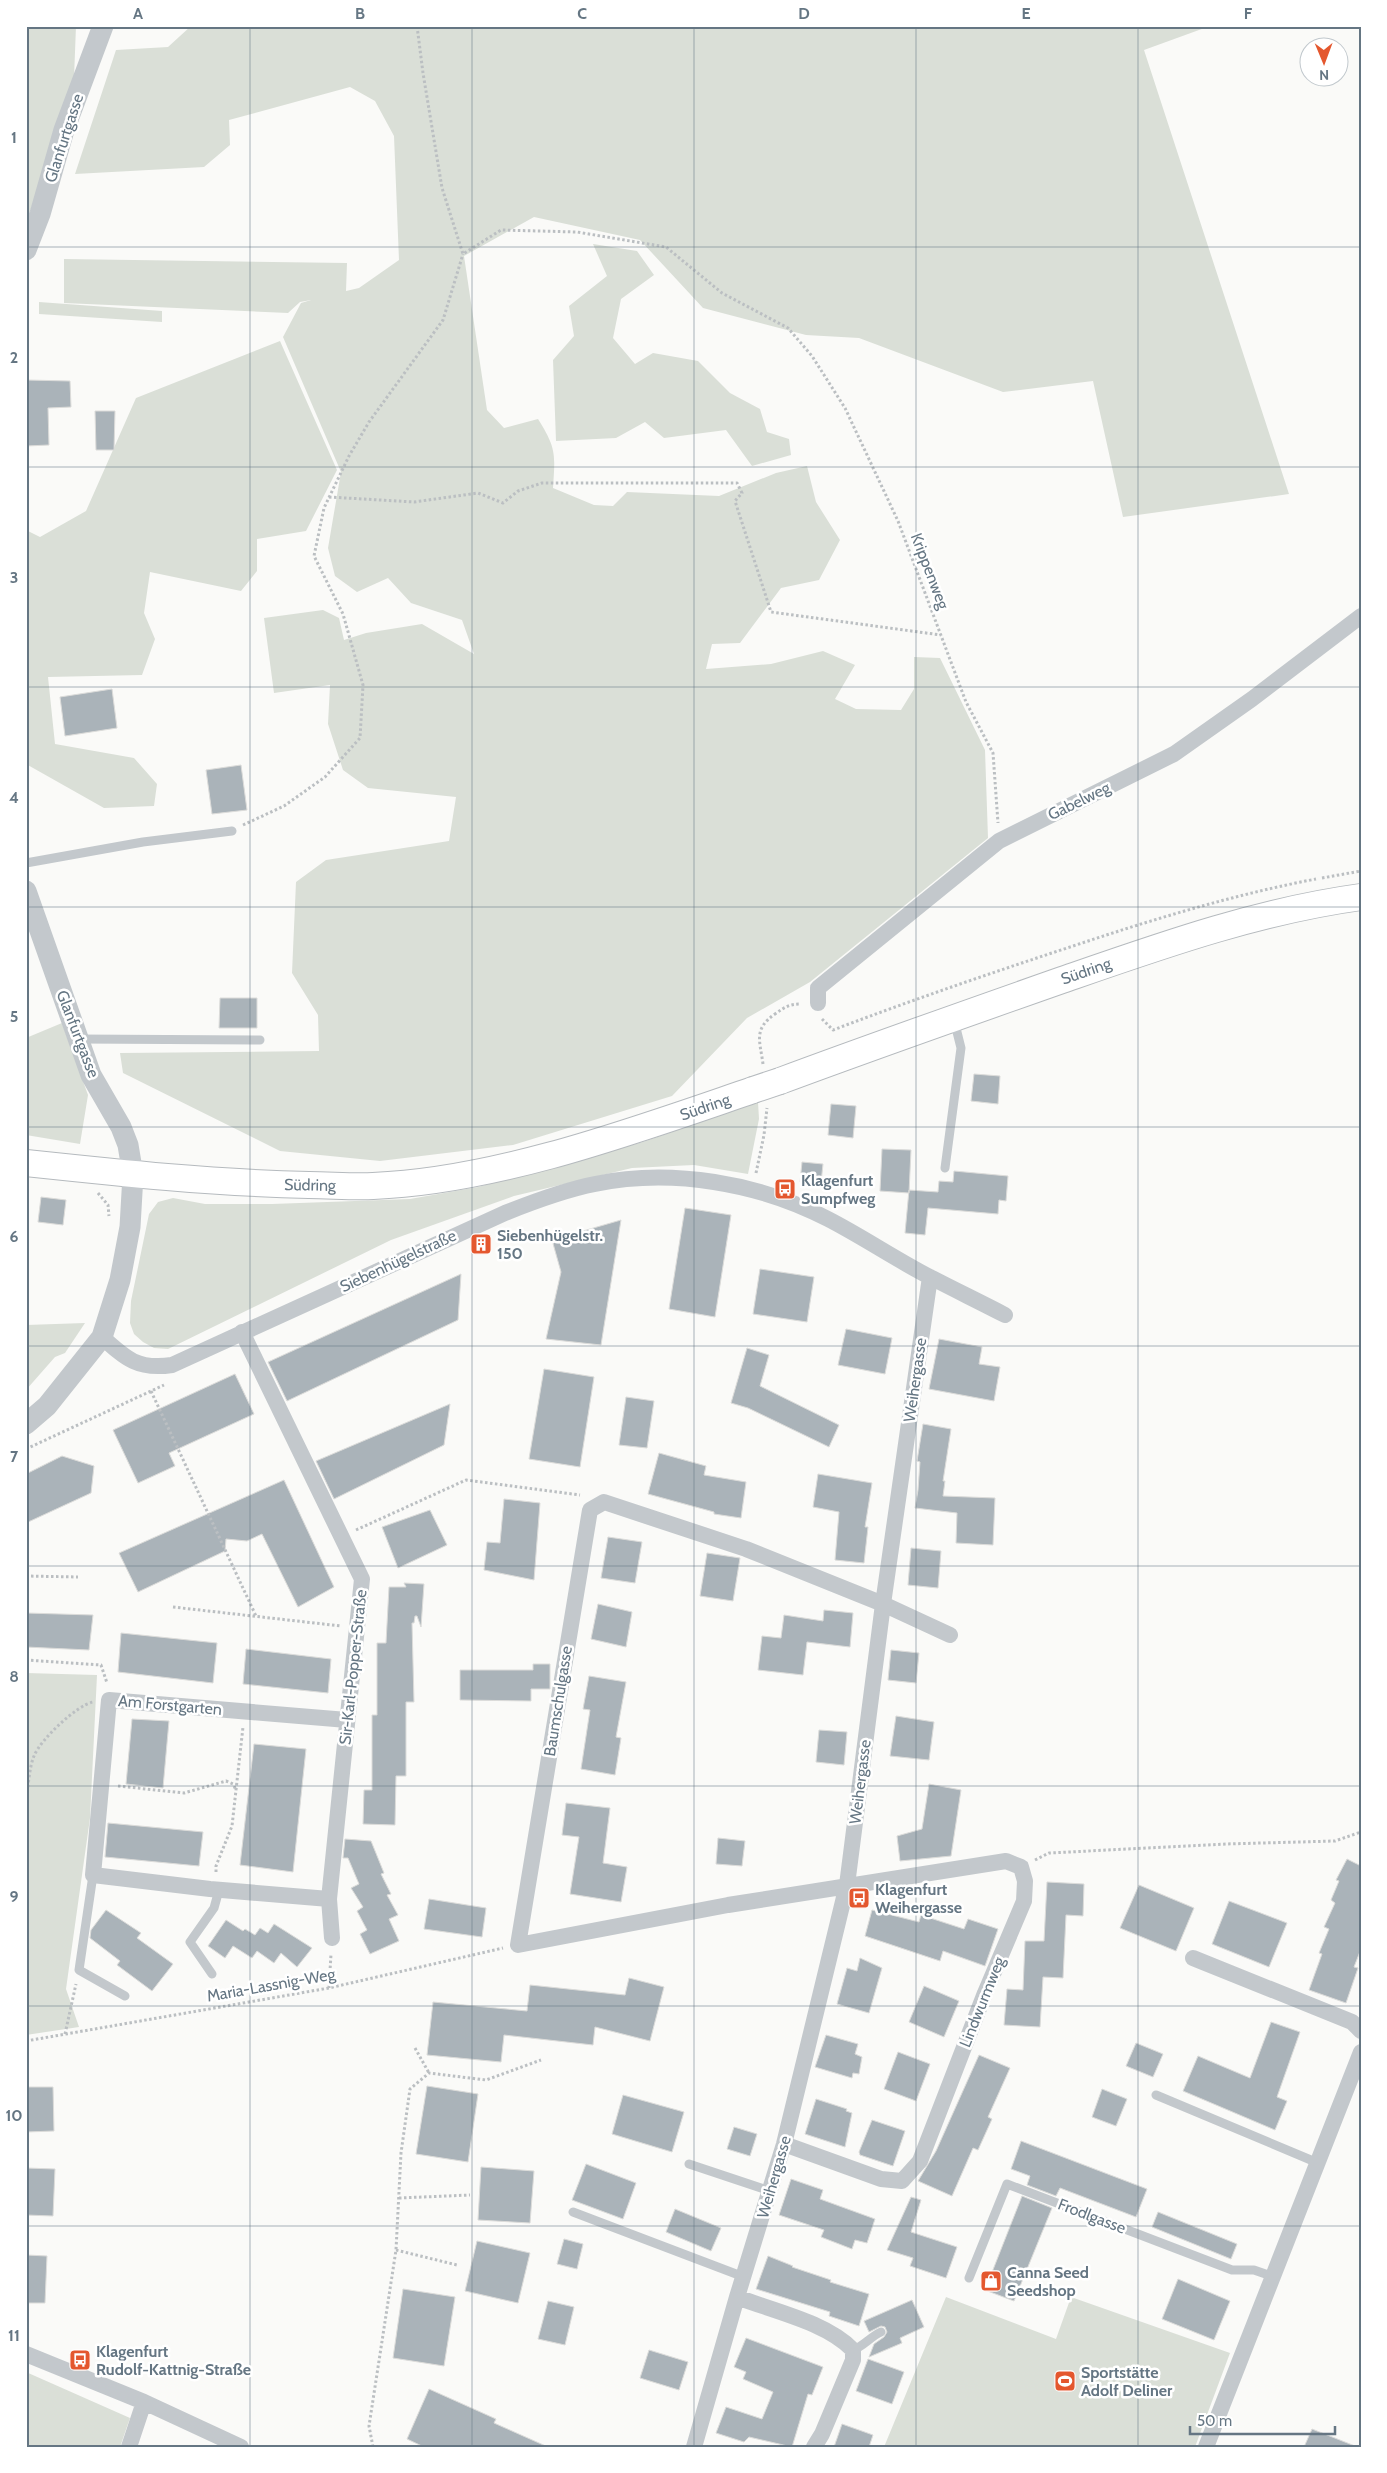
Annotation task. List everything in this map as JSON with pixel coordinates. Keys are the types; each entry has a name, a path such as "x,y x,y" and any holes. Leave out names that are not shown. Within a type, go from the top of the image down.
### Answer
{"main road":[{"name":"Südring","path":"26,1162 133,1175 241,1184 374,1186 456,1176 557,1153 652,1125 1190,935 1280,912 1361,897"}],"street":[{"name":"Glanfurtgasse","path":"26,250 40,214 64,130 103,26"},
{"name":"Gabelweg","path":"818,1003 818,988 999,841 1174,754 1252,699 1361,616"},
{"name":"Glanfurtgasse","path":"26,891 91,1076 121,1127 128,1145 133,1175"},
{"path":"26,1424 47,1406 102,1337 120,1280 130,1227 133,1175"},
{"name":"Siebenhügelstraße","path":"102,1337 120,1354 138,1365 154,1368 172,1365 505,1213 551,1195 596,1183 641,1178 703,1180 752,1191 794,1204 827,1218 930,1277 1005,1315"},
{"name":"Weihergasse","path":"700,2445 736,2297 744,2277 784,2144 847,1885 883,1604 930,1277"},
{"name":"Sir-Karl-Popper-Straße","path":"242,1332 362,1579 330,1899 332,1938"},
{"path":"590,1510 604,1502 746,1549 883,1604 950,1635"},
{"name":"Baumschulgasse","path":"518,1945 590,1510"},
{"name":"Am Forstgarten","path":"93,1875 109,1700 347,1720"},
{"path":"518,1945 847,1885 1006,1861 1020,1867"},
{"name":"Lindwurmweg","path":"784,2144 882,2179 902,2181 920,2161 985,1993 1024,1901 1025,1881 1020,1867"},
{"path":"93,1875 219,1890 330,1899"},
{"path":"1193,1958 1352,2022 1361,2031"},
{"path":"1206,2447 1361,2052"},
{"path":"736,2297 827,2330 844,2340 853,2350 853,2360 822,2434 814,2447"},
{"path":"26,2354 144,2402 241,2447"},
{"path":"129,2447 144,2402"}],"lane":[{"path":"26,862 142,842 232,831"},
{"path":"945,1168 961,1048 953,1018"},
{"path":"77,1039 260,1040"},
{"name":"Am Forstgarten","path":"79,1970 93,1875"},
{"path":"212,1974 190,1942 214,1908 219,1890"},
{"path":"79,1970 125,1996"},
{"path":"1156,2095 1318,2163"},
{"path":"689,2164 770,2191"},
{"name":"Frodlgasse","path":"968,2278 1008,2184 1232,2270 1254,2270 1274,2277"},
{"path":"573,2212 744,2277"},
{"path":"853,2350 862,2346 868,2338 881,2332"}],"path":[{"path":"232,831 284,806 325,777 360,738 363,685 343,614 314,556 324,508 349,456 369,422 443,320 463,254 442,188 417,26"},
{"name":"Krippenweg","path":"463,254 500,230 577,232 666,247 722,293 788,328 812,356 845,408 898,521 966,702 993,753 999,841"},
{"path":"329,497 414,502 478,493 503,503 518,491 542,483 737,483 742,493 735,501 771,612 940,635"},
{"path":"818,1003 820,1017 833,1030 947,988 1164,916 1263,889 1361,871"},
{"path":"91,1190 98,1192 108,1206 109,1219"},
{"path":"26,1449 168,1382"},
{"path":"151,1391 256,1616"},
{"path":"341,1536 466,1480 584,1495 590,1510"},
{"path":"26,1576 78,1577"},
{"path":"173,1607 357,1627"},
{"path":"26,1660 102,1665 106,1677 109,1700 87,1703 69,1716 46,1738 34,1755 26,1797"},
{"path":"219,1890 216,1866 232,1826 245,1712"},
{"path":"101,1784 184,1793 226,1781 233,1784 236,1790"},
{"path":"1020,1867 1049,1853 1226,1844 1335,1841 1361,1832"},
{"path":"329,1988 332,1938"},
{"name":"Maria-Lassnig-Weg","path":"26,2041 329,1988 518,1945"},
{"path":"65,2034 79,1970"},
{"path":"415,2048 429,2073"},
{"path":"373,2447 369,2426 396,2250 401,2153 410,2089 429,2073 486,2080 541,2060"},
{"path":"399,2198 470,2195"},
{"path":"396,2250 457,2265"}],"shaded area":[{"path":"26,26 76,26 74,78 26,224"},
{"path":"191,26 1210,26 1144,50 1289,494 1123,517 1093,381 1003,392 859,338 806,335 703,308 640,240 534,217 464,256 487,410 504,428 538,419 552,445 554,460 553,488 594,505 613,506 627,492 719,496 776,473 807,466 816,502 840,540 819,580 781,588 740,643 712,644 706,669 771,664 823,651 855,665 835,699 856,709 901,710 914,689 914,657 940,658 985,750 988,838 810,982 747,1018 672,1096 513,1145 380,1161 280,1151 123,1073 120,1053 319,1051 318,1015 292,973 296,882 326,860 449,841 456,797 368,788 343,770 328,724 330,685 274,693 264,618 323,610 339,618 344,640 366,633 422,624 474,654 462,620 411,603 388,578 357,592 335,576 328,548 341,472 283,337 301,303 311,300 300,302 288,313 64,303 64,259 347,263 346,291 359,288 399,260 394,136 375,101 350,87 229,120 230,145 204,167 75,174 116,50 168,47"},
{"path":"593,244 637,251 654,275 621,299 613,338 635,364 653,353 698,361 730,393 760,409 767,432 789,439 791,455 752,466 726,430 664,438 645,422 616,438 556,441 553,360 574,336 569,306 607,276"},
{"path":"39,302 162,311 162,322 39,314"},
{"path":"280,341 337,470 306,531 257,539 257,571 241,591 150,572 144,613 155,639 142,675 48,677 55,744 134,758 157,784 154,806 104,808 26,764 26,530 40,537 86,511 136,398"},
{"path":"62,1023 88,1095 80,1144 26,1135 26,1038"},
{"path":"758,1102 759,1119 748,1174 694,1165 632,1168 514,1196 391,1240 168,1349 154,1348 143,1342 134,1334 130,1323 131,1301 149,1214 158,1202 173,1198 205,1204 272,1204 410,1199 478,1187 643,1142"},
{"path":"85,1323 65,1353 55,1357 26,1390 26,1325"},
{"path":"26,1673 97,1675 90,1818 66,1989 79,2027 26,2035"},
{"name":"Sportstätte Adolf Deliner","path":"946,2297 1056,2339 1071,2297 1230,2353 1195,2447 884,2447"},
{"path":"26,2372 130,2418 120,2447 26,2447"}],"building":[{"path":"26,380 70,381 71,407 48,408 49,445 26,446"},
{"path":"95,411 115,411 114,450 96,450"},
{"path":"112,689 117,728 65,736 60,697"},
{"path":"241,765 247,810 212,814 206,770"},
{"path":"220,998 257,998 257,1028 219,1028"},
{"path":"974,1074 1000,1076 998,1104 971,1101"},
{"path":"831,1104 856,1106 853,1138 828,1135"},
{"path":"882,1149 911,1150 909,1193 880,1191"},
{"path":"802,1162 823,1164 821,1183 800,1182"},
{"path":"954,1171 1008,1176 1006,1201 999,1200 998,1214 928,1208 925,1235 905,1233 909,1190 938,1192 939,1181 953,1182"},
{"path":"41,1197 66,1200 63,1225 38,1222"},
{"path":"685,1208 731,1215 715,1317 669,1309"},
{"path":"621,1220 601,1345 546,1339 561,1272 552,1240"},
{"path":"760,1269 814,1277 807,1322 753,1314"},
{"path":"461,1274 458,1320 287,1401 268,1362"},
{"path":"846,1329 892,1338 885,1374 838,1365"},
{"path":"939,1339 982,1347 979,1364 1000,1367 994,1401 929,1389"},
{"path":"747,1348 769,1355 760,1386 839,1425 829,1447 748,1408 731,1403"},
{"path":"544,1369 594,1377 580,1467 529,1459"},
{"path":"235,1374 254,1414 169,1453 175,1466 138,1483 113,1430"},
{"path":"626,1397 654,1401 647,1448 619,1445"},
{"path":"450,1404 444,1445 334,1499 316,1461"},
{"path":"923,1424 951,1429 943,1481 945,1481 943,1496 995,1498 993,1545 956,1543 957,1513 915,1508 920,1462 917,1461"},
{"path":"659,1453 706,1466 704,1475 746,1482 741,1518 714,1514 714,1512 648,1494"},
{"path":"62,1456 94,1466 91,1493 26,1523 26,1474"},
{"path":"818,1474 872,1483 865,1527 868,1527 864,1563 835,1560 839,1512 813,1507"},
{"path":"284,1480 334,1587 298,1607 262,1534 247,1541 226,1539 225,1551 138,1592 119,1553"},
{"path":"504,1499 540,1503 534,1580 484,1570 487,1542 500,1543"},
{"path":"430,1510 447,1545 398,1568 382,1527"},
{"path":"608,1537 642,1542 635,1583 601,1578"},
{"path":"911,1548 941,1551 938,1588 908,1585"},
{"path":"707,1553 740,1558 733,1601 700,1596"},
{"path":"404,1583 424,1584 421,1627 417,1616 415,1616 414,1623 412,1623 414,1702 406,1702 406,1776 396,1776 395,1825 363,1824 364,1790 372,1790 372,1715 377,1715 377,1643 386,1643 389,1587 406,1587"},
{"path":"598,1604 632,1612 626,1647 591,1639"},
{"path":"824,1610 853,1613 850,1647 807,1642 803,1675 758,1670 762,1636 781,1638 784,1615 823,1621"},
{"path":"26,1613 93,1615 89,1650 26,1647"},
{"path":"121,1633 217,1643 213,1683 118,1672"},
{"path":"246,1649 331,1659 328,1693 243,1684"},
{"path":"891,1650 919,1653 916,1683 888,1680"},
{"path":"533,1664 550,1664 550,1689 531,1689 531,1701 460,1700 460,1670 533,1670"},
{"path":"589,1676 626,1682 616,1737 621,1738 615,1775 581,1769 590,1710 583,1709"},
{"path":"896,1716 934,1722 929,1760 890,1756"},
{"path":"132,1719 169,1721 163,1788 126,1784"},
{"path":"819,1730 847,1732 844,1765 816,1762"},
{"path":"254,1744 306,1749 293,1872 240,1865"},
{"path":"929,1784 961,1790 951,1856 900,1861 897,1836 922,1829"},
{"path":"566,1803 610,1808 603,1863 627,1867 621,1902 570,1894 579,1837 562,1835"},
{"path":"108,1823 203,1832 199,1866 105,1857"},
{"path":"718,1838 745,1841 742,1866 716,1864"},
{"path":"345,1839 371,1841 384,1873 381,1874 391,1894 387,1895 398,1915 389,1919 399,1941 370,1954 360,1934 367,1930 357,1911 363,1907 351,1888 359,1884 348,1858 343,1858"},
{"path":"1347,1859 1361,1866 1361,1949 1354,1967 1358,1968 1346,2003 1309,1990 1322,1954 1319,1953 1329,1929 1324,1927 1335,1903 1331,1900 1339,1881 1336,1880"},
{"path":"1047,1882 1084,1884 1083,1916 1066,1915 1063,1978 1043,1977 1040,2027 1004,2025 1007,1989 1023,1990 1025,1941 1044,1941"},
{"path":"1139,1885 1194,1908 1176,1951 1120,1928"},
{"path":"429,1899 486,1908 482,1937 424,1929"},
{"path":"1229,1901 1287,1923 1269,1967 1212,1944"},
{"path":"106,1910 141,1933 137,1938 173,1964 152,1991 117,1965 120,1961 90,1938 91,1930"},
{"path":"872,1910 919,1922 921,1915 964,1929 968,1919 998,1929 985,1966 943,1951 940,1961 865,1936"},
{"path":"226,1920 243,1931 245,1929 255,1935 260,1928 268,1933 274,1924 312,1948 297,1967 281,1953 274,1963 257,1951 252,1958 233,1946 225,1958 208,1946"},
{"path":"860,1958 882,1968 869,2013 837,2004 847,1968 857,1971"},
{"path":"629,1978 664,1987 650,2041 595,2027 593,2045 504,2035 501,2062 427,2055 433,2002 527,2011 530,1985 625,1995"},
{"path":"924,1986 959,2001 944,2037 909,2022"},
{"path":"1271,2022 1300,2032 1277,2097 1287,2101 1275,2130 1183,2091 1198,2056 1250,2078"},
{"path":"826,2035 858,2044 855,2054 862,2057 859,2074 853,2073 852,2078 815,2067"},
{"path":"1136,2043 1163,2054 1153,2077 1126,2066"},
{"path":"898,2052 930,2064 916,2101 884,2089"},
{"path":"979,2055 1010,2068 988,2117 992,2119 978,2150 973,2148 952,2196 918,2181 936,2151"},
{"path":"427,2086 478,2094 468,2162 416,2154"},
{"path":"26,2087 53,2087 54,2131 26,2132"},
{"path":"1102,2089 1127,2099 1116,2126 1092,2117"},
{"path":"623,2095 684,2112 672,2152 612,2134"},
{"path":"816,2099 847,2109 846,2111 852,2113 845,2147 805,2134"},
{"path":"872,2120 905,2131 893,2166 860,2155 859,2152"},
{"path":"734,2127 757,2134 750,2156 727,2149"},
{"path":"1021,2141 1147,2189 1136,2217 1060,2188 1056,2196 1027,2185 1030,2176 1011,2169"},
{"path":"586,2164 636,2183 623,2219 572,2200"},
{"path":"481,2167 534,2171 530,2223 478,2220"},
{"path":"26,2168 55,2169 53,2216 26,2215"},
{"path":"791,2179 823,2190 820,2199 875,2219 867,2243 855,2240 852,2249 821,2237 824,2230 779,2215"},
{"path":"1022,2196 1052,2208 1014,2301 985,2290"},
{"path":"911,2197 921,2200 911,2232 957,2247 946,2278 910,2266 913,2258 887,2250"},
{"path":"675,2209 721,2228 711,2251 666,2232"},
{"path":"1158,2212 1237,2244 1231,2259 1152,2227"},
{"path":"564,2239 583,2244 577,2269 557,2264"},
{"path":"477,2241 530,2253 518,2303 465,2291"},
{"path":"26,2255 47,2256 45,2303 26,2303"},
{"path":"768,2256 792,2267 831,2280 830,2282 869,2294 859,2326 829,2316 830,2312 756,2289"},
{"path":"1178,2279 1230,2301 1214,2340 1162,2319"},
{"path":"403,2289 455,2297 444,2366 393,2358"},
{"path":"912,2300 924,2327 900,2338 902,2343 869,2357 874,2344 884,2337 887,2332 885,2327 881,2326 869,2332 864,2321"},
{"path":"548,2301 574,2307 565,2345 538,2339"},
{"path":"746,2338 823,2367 812,2395 808,2394 792,2447 749,2437 744,2442 716,2433 726,2407 762,2419 773,2392 743,2379 746,2372 734,2367"},
{"path":"649,2350 688,2362 679,2390 640,2378"},
{"path":"868,2359 904,2372 892,2404 856,2391"},
{"path":"429,2389 496,2419 494,2423 548,2447 424,2447 407,2439"},
{"path":"842,2424 873,2435 869,2447 834,2447"},
{"path":"1312,2429 1355,2446 1355,2447 1304,2447"}],"place":[{"name":"Klagenfurt Sumpfweg","path":"785,1189"},
{"name":"Siebenhügelstr. 150","path":"481,1244"},
{"name":"Klagenfurt Weihergasse","path":"859,1898"},
{"name":"Canna Seed Seedshop","path":"991,2281"},
{"name":"Klagenfurt Rudolf-Kattnig-Straße","path":"80,2360"},
{"name":"Sportstätte Adolf Deliner","path":"1065,2381"}]}
